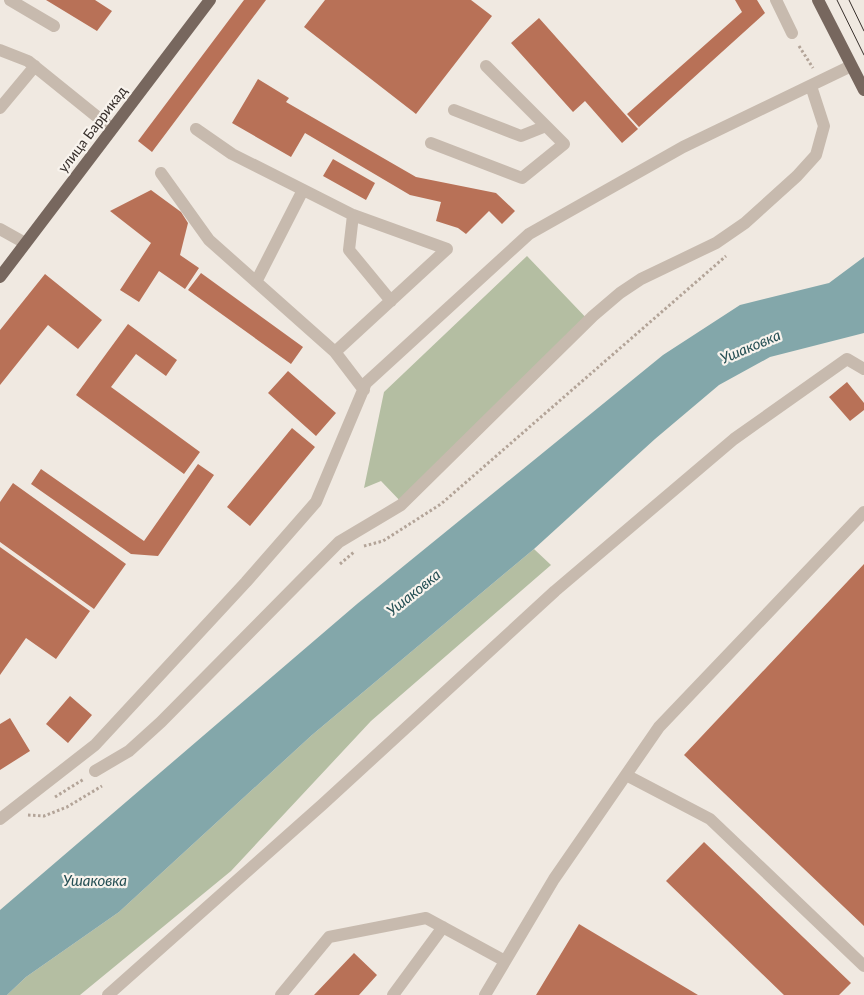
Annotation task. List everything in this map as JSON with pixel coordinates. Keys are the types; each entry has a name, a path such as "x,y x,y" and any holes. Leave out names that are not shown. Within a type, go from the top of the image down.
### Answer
{"main road":[{"name":"улица Баррикад","path":"0,277 111,128 210,0"},
{"path":"821,1 864,90"}],"street":[{"path":"10,0 54,26"},
{"path":"776,0 792,33"},
{"path":"0,50 28,60 111,128"},
{"path":"0,108 35,66"},
{"path":"431,143 522,178 564,144 486,66"},
{"path":"0,820 95,745 246,582 316,502 366,383 529,234 683,147 851,66"},
{"path":"95,771 129,751 161,722 339,542 401,505 600,311 641,279 716,243 745,223 797,176 816,155 824,126 815,84"},
{"path":"454,110 520,136 546,126"},
{"path":"196,129 232,154 353,215 447,249 335,352"},
{"path":"160,173 209,240 335,352 364,390"},
{"path":"256,282 303,190"},
{"path":"353,215 349,250 391,301"},
{"path":"0,229 25,243"},
{"path":"108,995 322,804 555,591 734,439 847,359 864,369"},
{"path":"485,995 554,880 659,727 864,512"},
{"path":"626,775 710,819 864,966"},
{"path":"281,995 329,937 426,918 505,961"},
{"path":"393,995 443,927"}],"path":[{"path":"792,33 815,84"},
{"path":"338,567 359,548 383,541 441,504 680,298 729,253"},
{"path":"50,801 95,771"},
{"path":"35,810 28,815 44,816 68,807 108,782"}],"green space":[{"path":"527,256 592,324 405,506 381,481 364,488 384,392"},
{"path":"534,549 551,565 371,721 231,871 80,995 7,995 26,977 119,912 312,735"}],"water":[{"name":"Ушаковка","path":"864,257 864,333 770,357 719,385 655,439 534,549 312,735 119,912 26,977 7,995 0,995 0,910 357,604 663,355 740,305 829,283"}],"building":[{"path":"46,0 95,0 112,11 97,31"},
{"path":"244,0 266,0 152,152 138,141"},
{"path":"325,0 471,0 492,16 416,114 304,27"},
{"path":"735,0 757,0 765,13 639,127 627,114 742,12"},
{"path":"539,18 638,129 622,143 585,101 573,112 511,43"},
{"path":"258,79 289,98 286,102 416,177 496,193 515,211 502,224 489,211 466,234 458,228 436,221 441,202 410,195 305,133 291,157 232,123"},
{"path":"333,159 375,183 366,200 323,176"},
{"path":"151,190 181,212 188,223 180,255 199,268 185,289 159,271 139,302 120,290 151,243 110,211"},
{"path":"201,273 303,347 291,364 188,290"},
{"path":"45,274 102,320 78,349 48,325 0,385 0,330"},
{"path":"128,324 177,360 166,376 136,354 111,387 200,452 184,474 76,395"},
{"path":"288,371 336,413 316,436 268,393"},
{"path":"847,382 864,403 864,410 850,421 829,397"},
{"path":"292,428 315,447 250,526 227,507"},
{"path":"198,464 214,475 158,556 131,554 31,484 41,469 144,541"},
{"path":"13,483 126,564 94,609 0,542 0,502"},
{"path":"0,547 90,611 56,659 26,638 0,675"},
{"path":"864,564 864,926 684,755"},
{"path":"70,696 92,715 68,743 46,724"},
{"path":"10,718 30,751 0,770 0,724"},
{"path":"704,842 851,983 839,995 784,995 666,881"},
{"path":"579,924 698,995 536,995"},
{"path":"354,953 377,975 359,995 314,995"}],"tram line":[{"path":"837,0 864,55"},
{"path":"849,0 864,31"}]}
